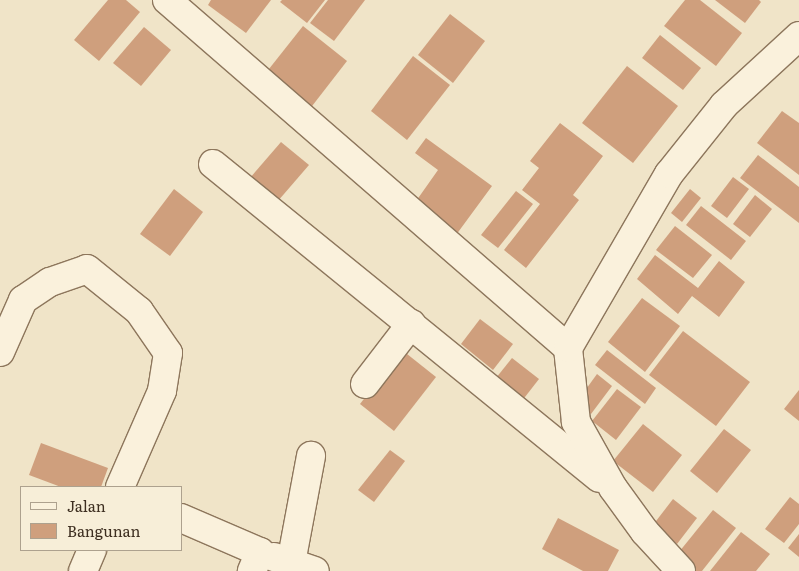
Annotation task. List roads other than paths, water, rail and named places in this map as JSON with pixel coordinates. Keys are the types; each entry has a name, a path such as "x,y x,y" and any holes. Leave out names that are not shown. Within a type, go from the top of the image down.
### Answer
{"street":[{"path":"167,0 568,348"},
{"path":"681,571 645,532 613,488 576,422 568,348 669,174 724,105 799,36"},
{"path":"213,164 613,488"},
{"path":"2,342 23,300 50,282 87,269 139,311 168,353 162,391 120,486"},
{"path":"365,384 411,324"},
{"path":"182,519 256,561 303,567 311,456"},
{"path":"83,571 92,551"}]}
